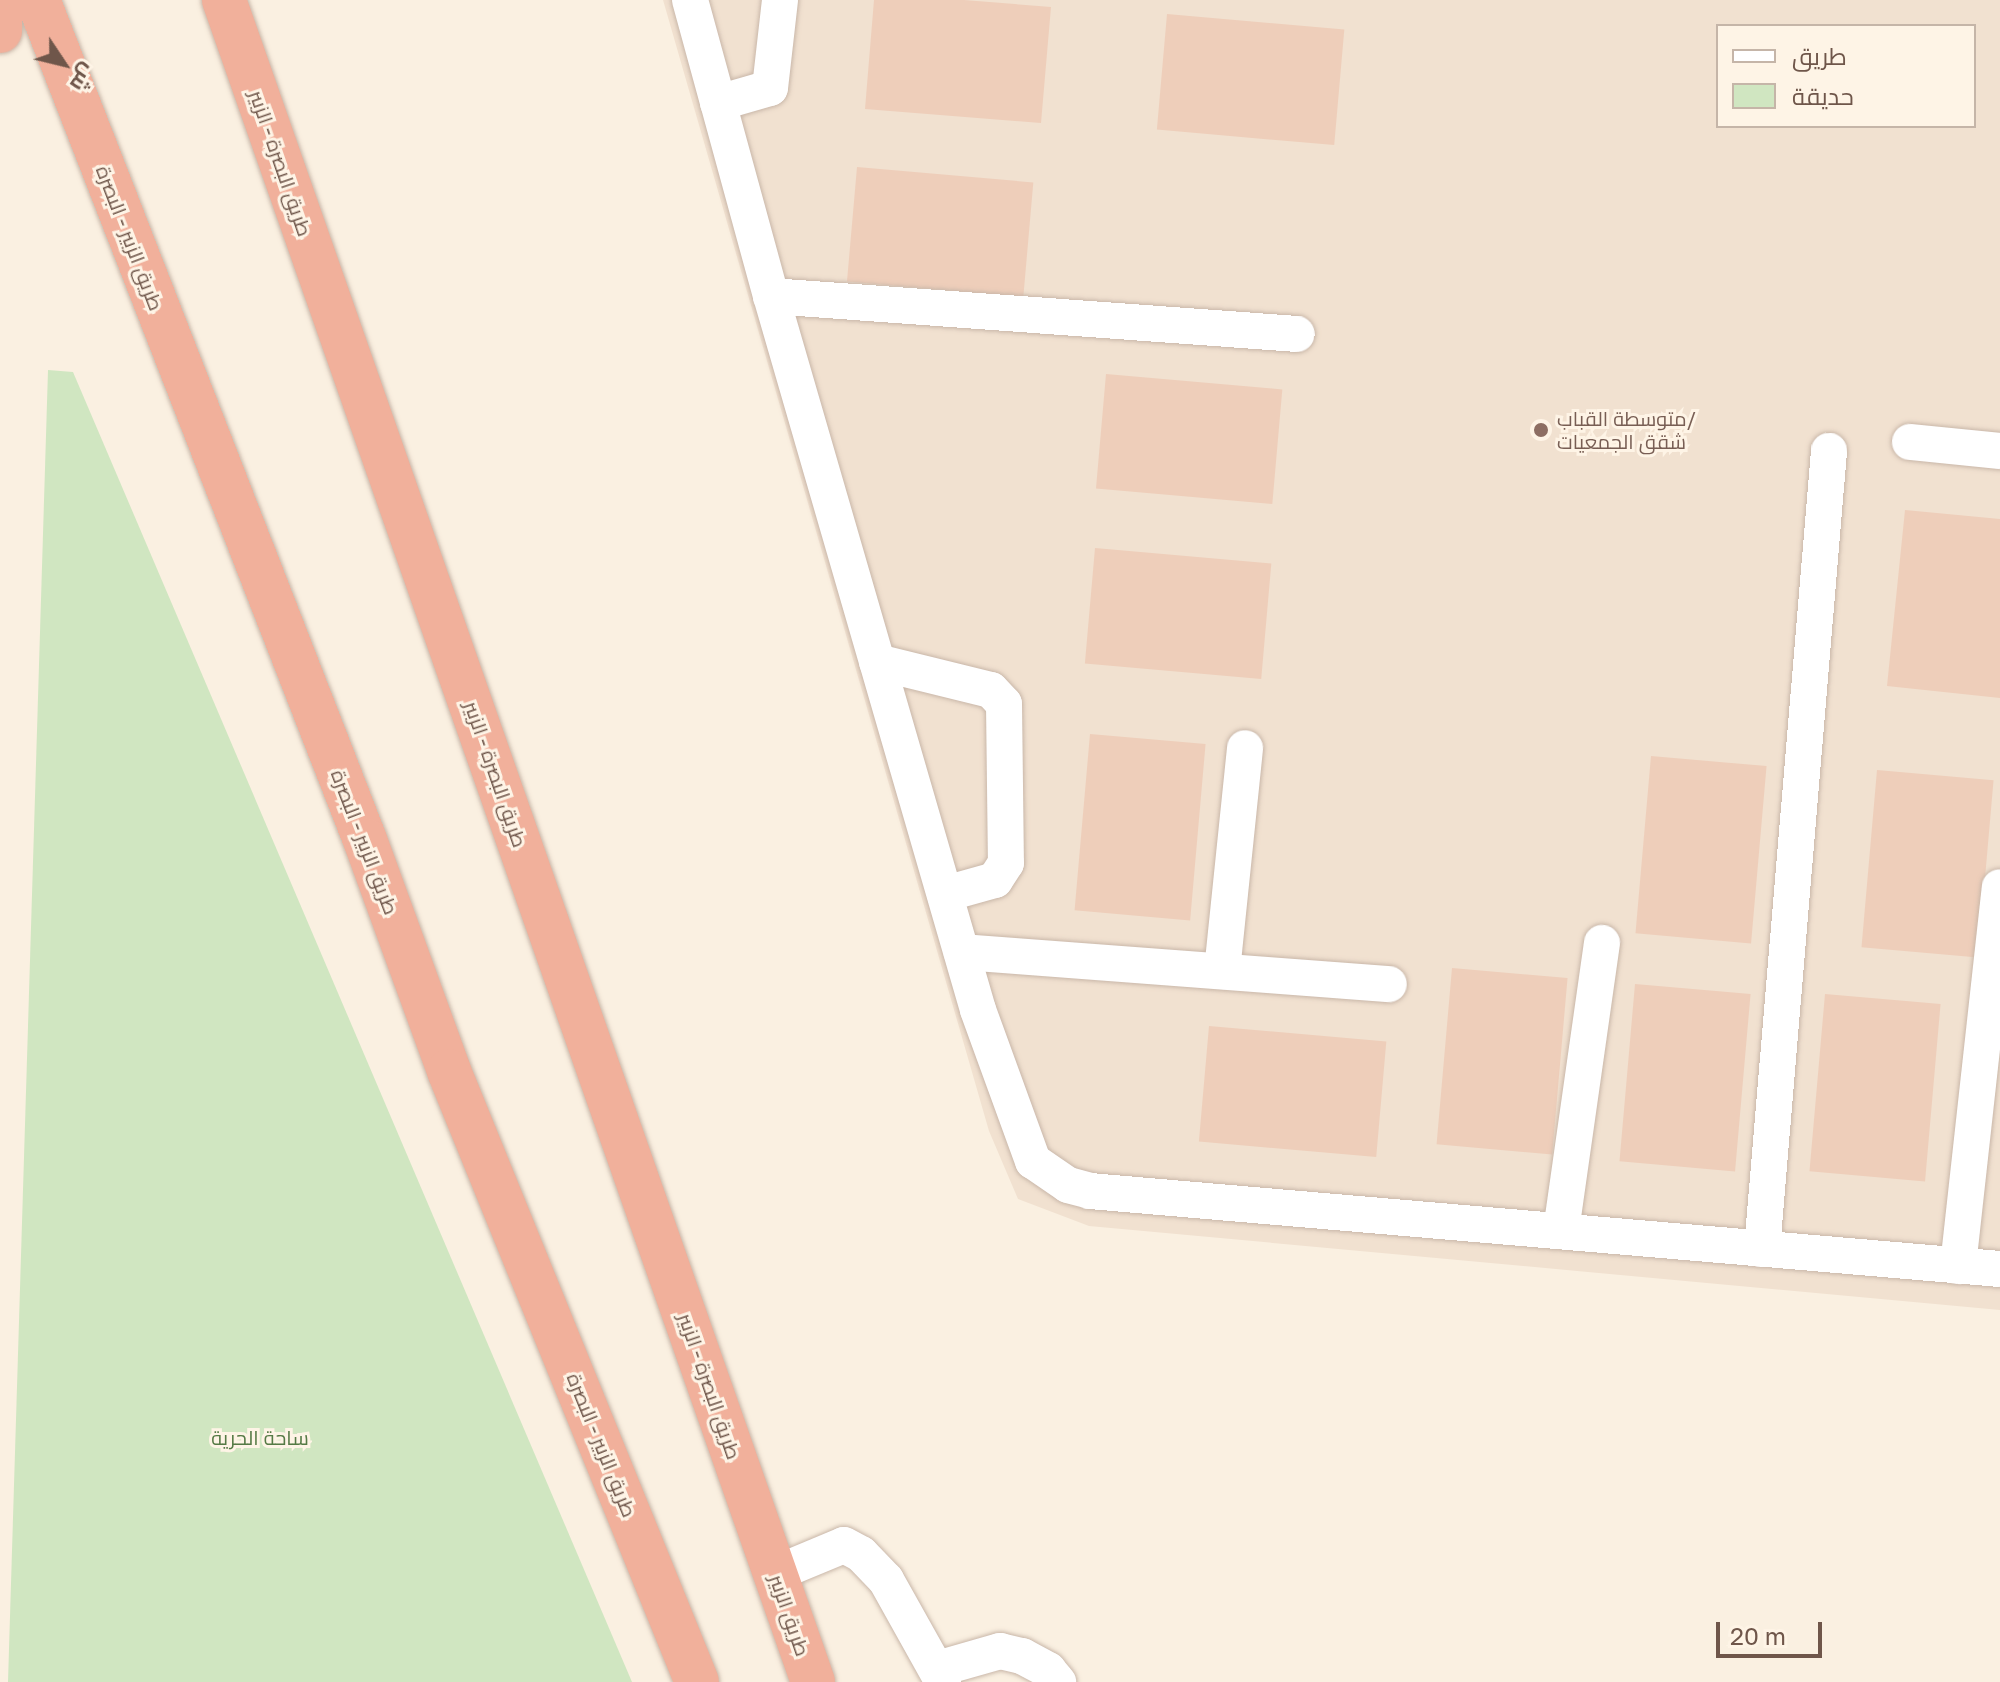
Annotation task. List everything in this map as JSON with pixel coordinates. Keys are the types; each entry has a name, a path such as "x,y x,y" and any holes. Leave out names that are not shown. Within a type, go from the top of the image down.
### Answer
{"highway":[{"path":"0,31 1,0"},
{"name":"طريق الزبير - البصرة","path":"38,0 365,840 449,1071 697,1682"},
{"name":"طريق البصرة - الزبير","path":"224,0 773,1560"},
{"path":"773,1560 832,1682"},
{"name":"طريق الزبير","path":"773,1560 813,1682"}],"street":[{"path":"690,0 771,296 978,1010 1033,1161 1068,1185 1090,1191 2000,1269"},
{"path":"718,103 770,88 780,0"},
{"path":"771,296 1297,334"},
{"path":"1910,442 2000,451"},
{"path":"1762,1249 1829,451"},
{"path":"877,662 991,690 1004,704 1006,863 995,880 945,894"},
{"path":"1222,971 1245,748"},
{"path":"1958,1266 1995,980 2000,887"},
{"path":"1561,1231 1602,943"},
{"path":"962,952 1389,984"},
{"path":"773,1560 844,1545 861,1554 886,1580 940,1676 1000,1651 1022,1656 1048,1670 1058,1682"}],"shaded area":[{"path":"663,0 2000,0 2000,1310 1089,1226 1018,1199 989,1131"}],"green space":[{"name":"ساحة الحرية","path":"48,370 73,372 632,1682 8,1682"}],"building":[{"path":"874,0 964,0 1051,7 1041,123 865,109"},
{"path":"1167,14 1344,30 1334,145 1157,130"},
{"path":"857,167 1033,182 1023,297 847,282"},
{"path":"1106,374 1282,389 1272,504 1096,489"},
{"path":"1905,510 2000,519 2000,698 1887,686"},
{"path":"1095,548 1271,563 1261,679 1085,664"},
{"path":"1090,734 1206,744 1190,920 1075,910"},
{"path":"1651,756 1767,766 1751,943 1635,933"},
{"path":"1877,770 1994,780 1978,958 1861,947"},
{"path":"1452,968 1568,978 1552,1154 1437,1144"},
{"path":"1635,984 1751,994 1735,1171 1619,1161"},
{"path":"1825,994 1941,1004 1925,1181 1809,1171"},
{"path":"1209,1026 1386,1042 1376,1157 1199,1142"}],"place":[{"name":"متوسطة القباب/ شقق الجمعيات","path":"1541,430"}]}
